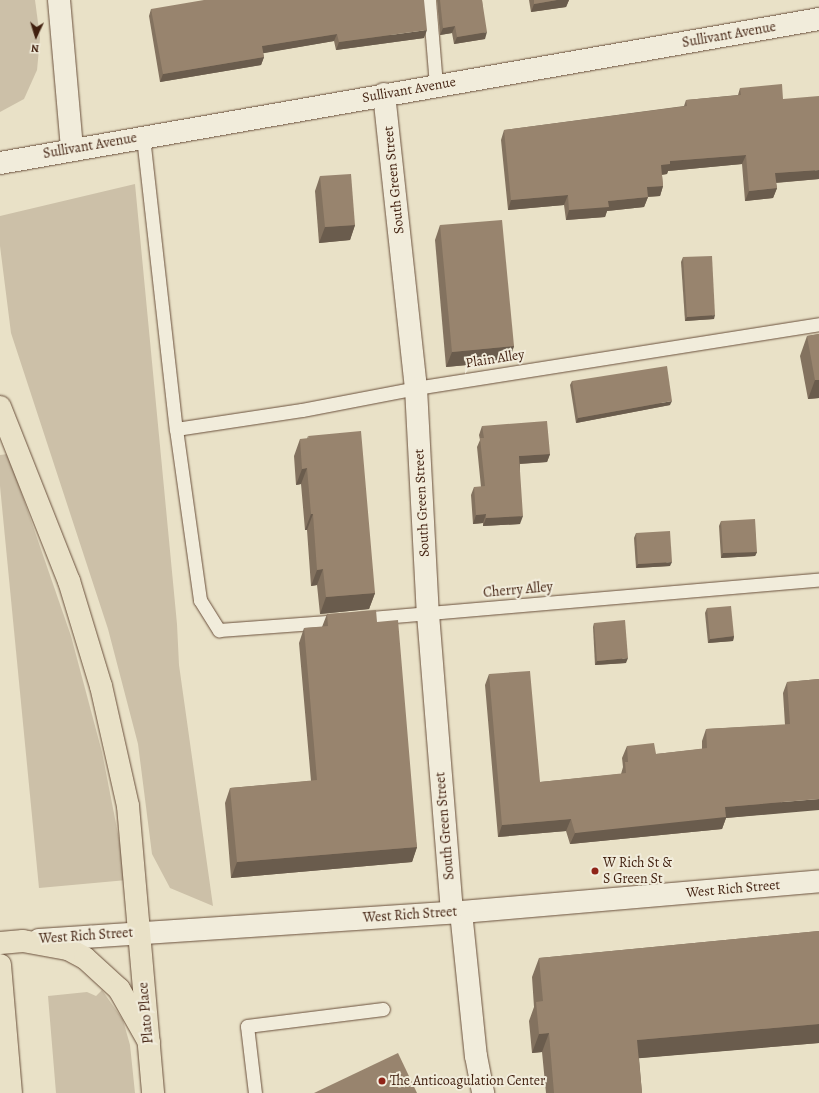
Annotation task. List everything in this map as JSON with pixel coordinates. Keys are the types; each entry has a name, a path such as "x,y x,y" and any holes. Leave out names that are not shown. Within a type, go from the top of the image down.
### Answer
{"main road":[{"name":"Plato Place","path":"0,407 69,581 101,686 128,806 153,1093"},
{"name":"West Rich Street","path":"0,943 23,941"},
{"path":"23,941 68,949 85,958 119,989 149,1042"},
{"path":"0,965 11,1093"}],"street":[{"path":"59,0 72,148"},
{"name":"Sullivant Avenue","path":"0,162 72,148 819,19"},
{"name":"South Green Street","path":"384,94 416,388 428,614 457,912 476,1056 483,1093"},
{"name":"West Rich Street","path":"23,941 139,932 457,912 819,881"}],"lane":[{"path":"429,0 436,85"},
{"path":"143,136 176,429"},
{"name":"Plain Alley","path":"176,429 302,410 416,388 819,324"},
{"name":"Cherry Alley","path":"176,429 200,600 219,630 428,614 819,580"},
{"path":"255,1093 247,1026 383,1009"}],"shaded area":[{"path":"0,0 35,0 40,38 37,70 24,99 0,112"},
{"path":"135,184 177,624 179,665 213,906 170,888 152,854 138,744 108,629 11,333 0,246 0,216"},
{"path":"8,454 71,636 102,752 127,880 39,888 0,486 0,455"},
{"path":"102,990 123,1020 130,1045 135,1093 56,1093 48,996 87,992 96,996"}],"building":[{"path":"204,0 424,0 427,30 339,42 337,34 262,46 264,57 163,74 151,9"},
{"path":"440,0 482,0 487,32 457,37 455,26 443,28"},
{"path":"534,0 557,0 534,4"},
{"path":"782,84 783,99 819,96 819,170 775,173 777,188 749,191 746,155 670,161 670,164 661,165 663,186 647,187 648,197 608,201 609,207 569,210 568,195 511,200 504,130 687,106 686,100 741,95 740,88"},
{"path":"351,174 355,225 325,227 320,176"},
{"path":"502,220 514,346 452,352 440,225"},
{"path":"712,256 715,315 687,317 683,257"},
{"path":"819,334 819,380 815,380 807,336"},
{"path":"667,366 672,401 578,418 572,381"},
{"path":"547,421 550,454 519,456 523,516 486,518 486,514 476,515 474,487 485,486 480,438 484,438 482,426"},
{"path":"361,431 375,593 326,597 323,569 317,570 313,514 311,514 307,468 302,469 300,439 309,438 308,436"},
{"path":"755,519 757,552 723,553 721,521"},
{"path":"670,531 672,562 638,564 636,533"},
{"path":"731,606 734,636 710,639 707,608"},
{"path":"376,610 377,622 398,620 417,847 237,862 230,788 317,780 304,628 328,626 327,614"},
{"path":"625,620 628,658 597,661 594,623"},
{"path":"530,671 540,782 626,773 625,762 628,762 627,746 654,743 656,754 707,748 706,729 790,724 787,682 819,679 819,799 725,807 726,817 575,833 571,819 502,825 489,674"},
{"path":"819,931 819,1024 637,1040 642,1093 554,1093 549,1033 539,1034 536,1002 543,1001 539,958"},
{"path":"398,1053 417,1093 314,1093"}],"place":[{"name":"W Rich St & S Green St","path":"595,871"},
{"name":"The Anticoagulation Center","path":"382,1081"}]}
